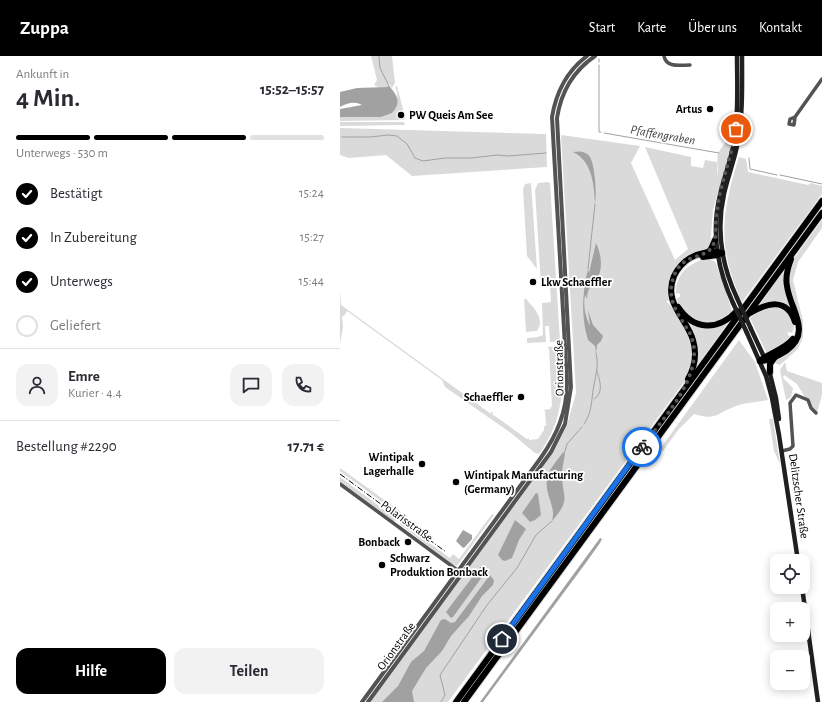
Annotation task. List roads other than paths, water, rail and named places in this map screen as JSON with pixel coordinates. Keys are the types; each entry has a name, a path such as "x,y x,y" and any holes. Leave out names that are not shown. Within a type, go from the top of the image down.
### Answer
{"highway":[{"path":"456,702 822,201"},
{"path":"464,702 822,213"},
{"path":"676,401 691,375 695,354 692,338 672,302 672,283 676,271 685,261 707,252 711,249 715,240"},
{"path":"763,360 775,357 790,348 795,342 799,332 798,319 786,284 788,268 796,248"},
{"path":"707,252 719,253"},
{"path":"719,253 694,260 683,269 678,276 674,295 678,307 684,316 693,322 703,325 720,324 730,319 752,296"},
{"path":"748,314 765,305 774,304 788,309 793,316 796,328 793,339 783,348 763,360"},
{"path":"770,372 771,362 775,357"}],"main road":[{"path":"737,56 736,129 730,161 718,202 715,240 749,331"},
{"path":"742,56 740,129 722,206 719,253 721,274 733,303 770,372 776,398 780,435"},
{"path":"763,360 780,435"},
{"name":"Delitzscher Straße","path":"780,435 797,554"},
{"path":"803,594 818,702"}],"street":[{"name":"Orionstraße","path":"368,702 550,446 563,416 567,382 552,117 556,99 564,82 585,58 594,56"},
{"path":"664,56 669,64 690,65"},
{"path":"795,117 822,79"},
{"path":"782,452 793,446 790,403 796,395 808,400 811,408 816,413"},
{"name":"Polarisstraße","path":"340,484 460,572"},
{"name":"Orionstraße","path":"362,702 460,572"}],"waterway":[{"path":"379,56 380,68 388,84"},
{"name":"Pfaffengraben","path":"599,65 599,132 601,132"},
{"name":"Pfaffengraben","path":"604,133 719,153"},
{"path":"342,137 397,136 407,144 415,158 423,161 445,158 471,158 497,155 508,156 546,153"},
{"name":"Pfaffengraben","path":"749,158 750,169 777,175"},
{"name":"Pfaffengraben","path":"780,175 822,184"},
{"path":"588,269 595,204"},
{"path":"584,424 589,414 591,405 597,369 596,353"},
{"path":"594,399 599,394 600,390 597,371"},
{"path":"565,451 567,444 582,427"},
{"path":"441,702 445,695 440,675 487,605 517,568 536,535 552,521"}],"railway":[{"path":"340,474 446,552"}],"place":[{"name":"Artus","path":"710,109"},
{"name":"PW Queis Am See","path":"401,115"},
{"name":"Lkw Schaeffler","path":"533,282"},
{"name":"Schaeffler","path":"521,397"},
{"name":"Wintipak Lagerhalle","path":"422,464"},
{"name":"Wintipak Manufacturing (Germany)","path":"456,482"},
{"name":"Bonback","path":"408,542"},
{"name":"Schwarz Produktion Bonback","path":"382,565"}]}
